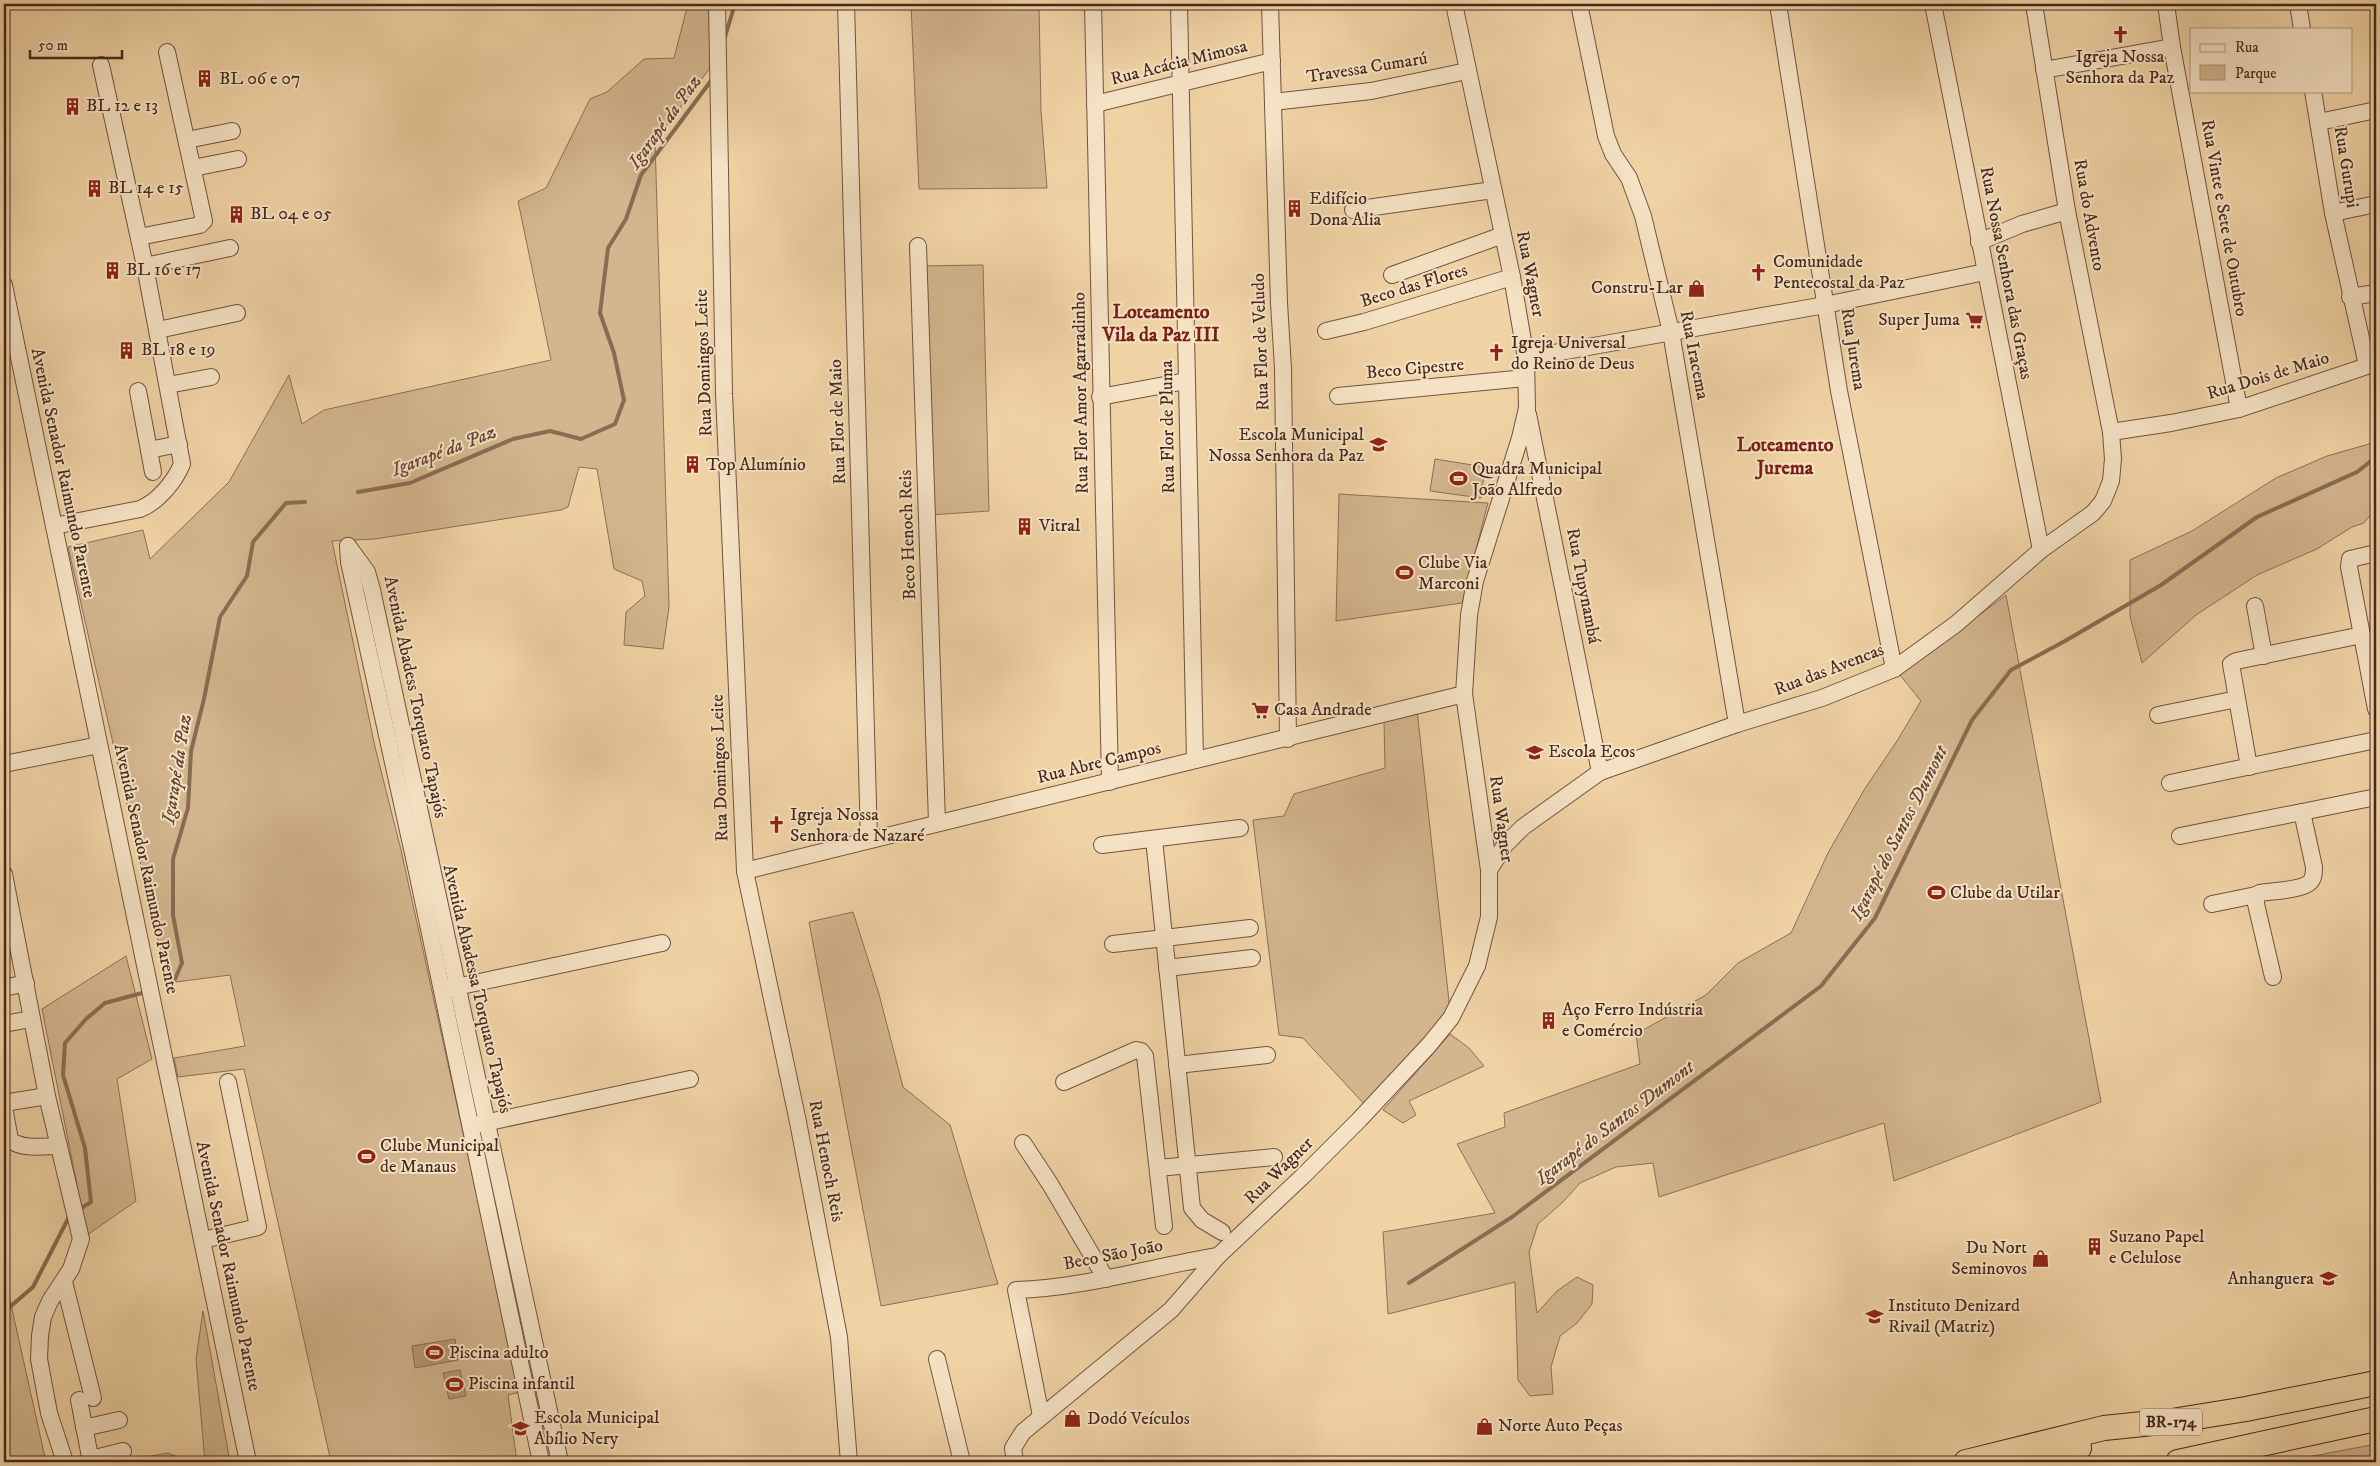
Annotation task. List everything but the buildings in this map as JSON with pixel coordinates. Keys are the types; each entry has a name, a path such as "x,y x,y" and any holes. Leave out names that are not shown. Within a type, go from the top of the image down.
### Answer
{"highway":[{"name":"BR-174","path":"1966,1462 2104,1428 2137,1426 2246,1409 2376,1383"},
{"name":"BR-174","path":"2178,1462 2376,1420"},
{"path":"2042,1462 2137,1426"}],"street":[{"name":"Rua Domingos Leite","path":"717,4 724,394 745,871"},
{"name":"Rua Flor de Maio","path":"846,4 869,840"},
{"name":"Rua Flor Amor Agarradinho","path":"1093,4 1100,397 1110,782"},
{"name":"Rua Flor de Pluma","path":"1178,4 1182,83 1186,381 1195,760"},
{"name":"Rua Flor de Veludo","path":"1270,4 1283,378 1288,739"},
{"name":"Rua Wagner","path":"1015,1462 1013,1448 1017,1439 1041,1416 1105,1367 1171,1310 1218,1256 1359,1120 1429,1045 1451,1018 1477,966 1489,917 1489,870 1464,694 1469,615 1475,581 1520,438 1527,408 1526,358 1512,277 1454,4"},
{"name":"Rua Iracema","path":"1579,4 1606,136 1613,154 1629,178 1643,216 1671,332 1737,724"},
{"name":"Rua Jurema","path":"1778,4 1839,391 1894,669"},
{"name":"Rua Nossa Senhora das Graças","path":"1933,4 2041,550"},
{"name":"Rua do Advento","path":"2034,4 2067,211 2111,432"},
{"name":"Rua Vinte e Sete de Outubro","path":"2166,4 2172,47 2239,409"},
{"path":"2298,4 2302,28"},
{"path":"2044,70 2172,47"},
{"path":"139,237 203,223 193,168 167,52"},
{"name":"Rua Acácia Mimosa","path":"1095,104 1272,61"},
{"path":"54,526 140,509 150,505 180,469 182,459 145,266 101,65"},
{"name":"Travessa Cumarú","path":"1273,102 1371,91 1467,71"},
{"name":"Rua Gurupi","path":"2313,92 2333,213 2350,297 2372,364"},
{"path":"2319,122 2376,110"},
{"path":"187,140 232,131"},
{"path":"193,168 238,159"},
{"path":"1353,210 1493,190"},
{"path":"2333,213 2376,204"},
{"path":"1979,242 2022,224 2067,211"},
{"path":"1392,275 1503,235"},
{"name":"Beco Henoch Reis","path":"918,246 937,823"},
{"path":"145,266 230,248"},
{"path":"1526,358 1825,305 1985,272"},
{"name":"Beco das Flores","path":"1326,331 1364,322 1512,277"},
{"name":"Avenida Senador Raimundo Parente","path":"4,284 248,1462"},
{"path":"2350,297 2376,293"},
{"path":"158,330 237,313"},
{"name":"Rua Dois de Maio","path":"2111,432 2171,423 2239,409 2372,364"},
{"path":"168,385 211,377"},
{"name":"Beco Cipestre","path":"1338,396 1526,378"},
{"path":"1100,397 1186,381"},
{"path":"138,391 153,472"},
{"name":"Rua Tupynambá","path":"1527,408 1600,772"},
{"name":"Rua das Avencas","path":"1489,870 1505,846 1523,827 1600,772 1737,724 1822,698 1894,669 1956,624 2041,550 2093,513 2102,502 2111,482 2113,459 2111,432"},
{"path":"149,450 179,444"},
{"name":"Avenida Abadess Torquato Tapajós","path":"348,546 366,572 372,590 423,864"},
{"path":"2376,553 2350,560 2349,567 2376,709"},
{"path":"2255,606 2264,656"},
{"path":"2249,767 2231,664 2236,661 2362,635"},
{"name":"Rua Abre Campos","path":"745,871 1195,760 1288,739 1464,694"},
{"path":"2158,715 2237,700"},
{"path":"2170,784 2376,740"},
{"path":"4,764 99,745"},
{"path":"2180,836 2376,797"},
{"path":"2212,904 2309,883 2314,876 2314,868 2302,812"},
{"path":"1102,845 1240,828"},
{"path":"1154,839 1192,1208 1202,1220 1222,1232"},
{"name":"Avenida Abadessa Torquato Tapajós","path":"423,864 478,1124 511,1319 541,1462"},
{"name":"Rua Henoch Reis","path":"745,871 788,1073 839,1337 849,1462"},
{"path":"4,874 47,1096 81,1239 79,1251 64,1282 50,1301 43,1317 39,1359 49,1413 65,1462"},
{"path":"2256,895 2256,904 2273,977"},
{"path":"1113,944 1250,928"},
{"path":"450,988 662,942"},
{"path":"1167,968 1252,958"},
{"path":"4,988 26,983"},
{"path":"4,1024 31,1019"},
{"path":"1064,1082 1136,1050 1141,1051 1145,1056 1164,1226"},
{"path":"1177,1065 1267,1055"},
{"path":"478,1124 690,1079"},
{"path":"203,1240 258,1227 228,1082"},
{"path":"47,1096 4,1105 10,1140 15,1144 26,1147 59,1146"},
{"name":"Avenida Abadessa Torquato Tapajós","path":"478,1124 528,1316 559,1462"},
{"path":"1023,1143 1050,1184 1106,1279"},
{"path":"1158,1168 1274,1157"},
{"name":"Beco São João","path":"1041,1416 1016,1290 1106,1279 1179,1262 1218,1256"},
{"path":"64,1282 86,1399 84,1428 91,1460 123,1452"},
{"path":"511,1319 528,1316"},
{"path":"937,1359 962,1462"},
{"path":"84,1428 119,1420"}],"green space":[{"path":"688,4 709,4 710,68 655,141 669,607 663,649 624,645 626,612 645,596 642,581 614,569 597,469 579,467 568,507 561,510 375,539 332,541 375,747 401,850 520,1392 508,1395 517,1462 331,1462 244,1069 178,1077 174,1058 245,1046 230,975 168,983 68,547 143,530 150,559 229,482 289,375 302,424 324,410 551,360 518,201 546,188 590,99 607,92 644,59 674,58"},
{"path":"911,4 1039,4 1041,111 1047,188 919,189"},
{"path":"983,265 989,511 930,515 922,266"},
{"path":"2376,442 2376,508 2364,523 2352,527 2317,549 2257,575 2196,615 2142,663 2130,616 2130,560 2192,531 2276,478 2327,456"},
{"name":"Quadra Municipal João Alfredo","path":"1435,459 1485,467 1481,498 1430,491"},
{"name":"Clube Via Marconi","path":"1339,494 1488,503 1462,603 1336,621"},
{"name":"Clube da Utilar","path":"2006,595 2101,1102 1894,1181 1884,1123 1659,1197 1653,1163 1616,1167 1580,1183 1563,1202 1538,1224 1529,1252 1537,1313 1557,1291 1577,1277 1593,1285 1592,1304 1577,1323 1560,1336 1551,1367 1553,1394 1530,1396 1518,1380 1515,1282 1388,1314 1383,1232 1495,1213 1457,1144 1505,1127 1504,1113 1640,1064 1636,1034 1706,995 1738,963 1791,933 1828,853 1864,790 1921,701 1900,675"},
{"path":"1417,710 1450,1010 1365,1105 1303,1038 1279,1035 1253,820 1284,816 1294,794 1385,768 1384,722"},
{"path":"853,912 879,994 903,1087 950,1125 998,1284 881,1306 809,922"},
{"path":"126,956 152,1059 117,1079 136,1201 87,1235 42,1009"},
{"path":"1450,1034 1469,1048 1484,1066 1409,1101 1416,1115 1403,1123 1383,1110"},
{"path":"4,1273 46,1462 4,1462"},
{"path":"203,1311 230,1462 205,1462 196,1359"},
{"path":"2376,1444 2376,1462 2309,1462 2308,1457"},
{"path":"167,1453 192,1462 133,1462 132,1460"}],"shaded area":[{"name":"Piscina adulto","path":"455,1339 458,1360 415,1368 412,1346"},
{"name":"Piscina infantil","path":"460,1370 466,1396 449,1399 443,1373"}],"waterway":[{"name":"Igarapé da Paz","path":"724,40 735,4"},
{"name":"Igarapé da Paz","path":"358,492 410,483 513,439 550,431 581,439 615,424 624,400 614,353 600,313 608,248 626,219 641,175 713,78"},
{"name":"Igarapé do Santos Dumont","path":"1409,1283 1512,1217 1821,986 1875,918 1972,720 2011,670 2161,585 2257,517 2357,472 2376,457"},
{"name":"Igarapé da Paz","path":"171,988 182,963 173,915 173,859 188,808 191,751 204,699 220,617 247,576 253,542 286,503 305,502"},
{"name":"Igarapé da Paz","path":"78,1210 91,1202 85,1148 63,1075 65,1043 86,1019 105,1003 142,993"},
{"name":"Igarapé da Paz","path":"4,1312 33,1287 70,1215"}],"place":[{"name":"Igreja Nossa Senhora da Paz","path":"2120,34"},
{"name":"BL 06 e 07","path":"205,79"},
{"name":"BL 12 e 13","path":"72,106"},
{"name":"BL 14 e 15","path":"94,188"},
{"name":"Edifício Dona Alia","path":"1295,209"},
{"name":"BL 04 e 05","path":"236,214"},
{"name":"BL 16 e 17","path":"112,270"},
{"name":"Comunidade Pentecostal da Paz","path":"1759,272"},
{"name":"Constru-Lar","path":"1697,288"},
{"name":"Super Juma","path":"1974,320"},
{"name":"BL 18 e 19","path":"127,350"},
{"name":"Igreja Universal do Reino de Deus","path":"1497,353"},
{"name":"Escola Municipal Nossa Senhora da Paz","path":"1378,445"},
{"name":"Top Alumínio","path":"692,465"},
{"name":"Quadra Municipal João Alfredo","path":"1458,479"},
{"name":"Vitral","path":"1025,526"},
{"name":"Clube Via Marconi","path":"1404,573"},
{"name":"Casa Andrade","path":"1260,710"},
{"name":"Escola Ecos","path":"1534,752"},
{"name":"Igreja Nossa Senhora de Nazaré","path":"776,825"},
{"name":"Clube da Utilar","path":"1936,893"},
{"name":"Aço Ferro Indústria e Comércio","path":"1548,1020"},
{"name":"Clube Municipal de Manaus","path":"366,1156"},
{"name":"Suzano Papel e Celulose","path":"2095,1247"},
{"name":"Du Nort Seminovos","path":"2041,1258"},
{"name":"Anhanguera","path":"2328,1279"},
{"name":"Instituto Denizard Rivail (Matriz)","path":"1874,1316"},
{"name":"Piscina adulto","path":"435,1353"},
{"name":"Piscina infantil","path":"454,1384"},
{"name":"Dodó Veículos","path":"1073,1419"},
{"name":"Norte Auto Peças","path":"1484,1426"},
{"name":"Escola Municipal Abílio Nery","path":"520,1428"}],"district":[{"name":"Loteamento Vila da Paz III","path":"1161,324"},
{"name":"Loteamento Jurema","path":"1785,456"}]}
